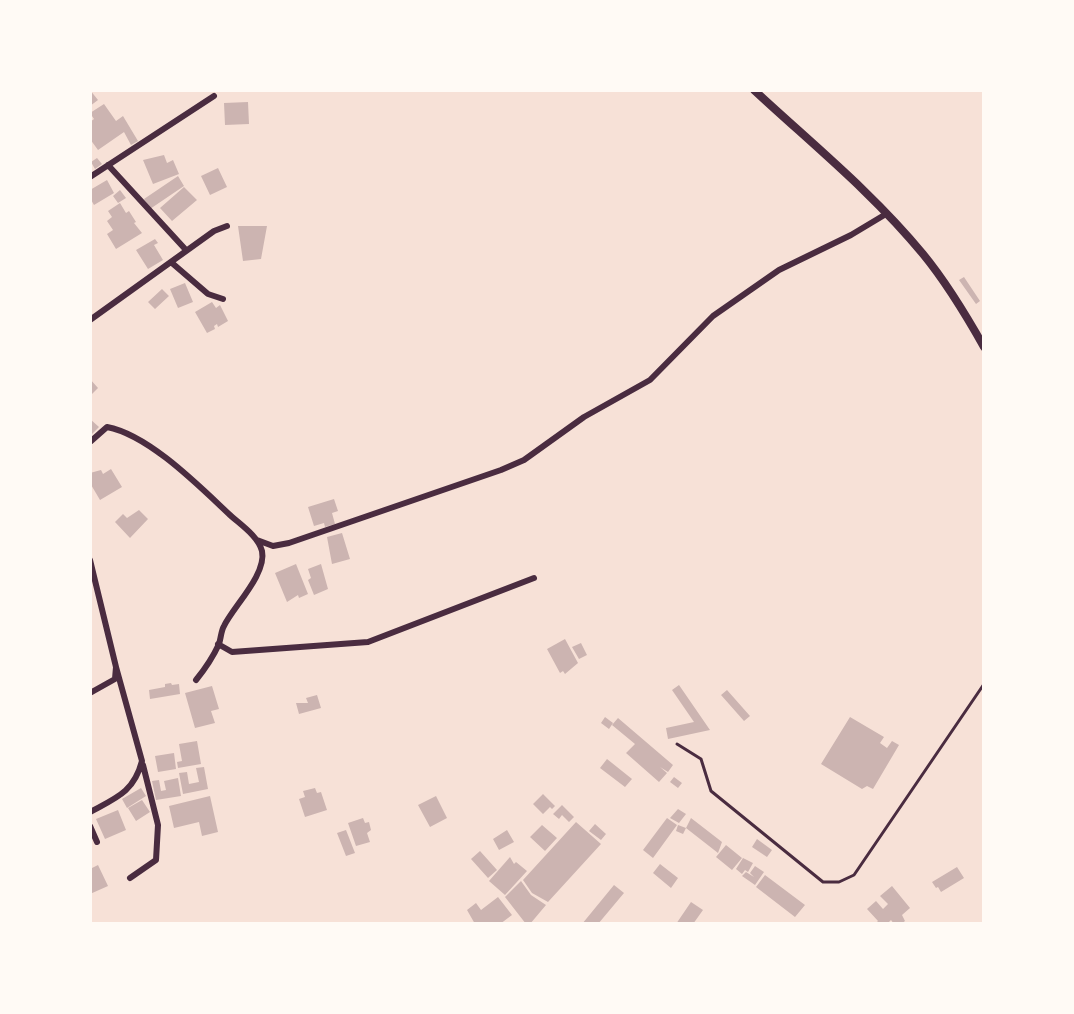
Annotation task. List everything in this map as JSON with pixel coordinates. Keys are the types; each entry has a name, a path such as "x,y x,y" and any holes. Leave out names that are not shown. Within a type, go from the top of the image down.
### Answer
{"main road":[{"path":"754,90 886,214 924,255 966,315 984,347"}],"street":[{"path":"90,177 214,96"},
{"path":"108,165 186,250"},
{"path":"90,442 107,427 117,429 193,479 257,540 273,546 289,543 524,460 584,417 650,380 713,316 768,278 886,214"},
{"path":"90,320 186,250 227,226"},
{"path":"172,263 208,294 223,299"},
{"path":"196,680 208,666 223,626 245,595 257,571 263,554 257,540"},
{"path":"90,560 158,825 156,860 130,878"},
{"path":"218,644 232,652 368,642 534,578"},
{"path":"90,693 115,679 116,667"},
{"path":"90,812 130,789 142,761"},
{"path":"90,826 97,842"}],"lane":[{"path":"677,744 701,759 711,791 823,882 839,882 854,875 984,684"}],"building":[{"path":"90,90 98,100 90,106"},
{"path":"248,102 249,124 225,125 224,103"},
{"path":"104,104 116,121 123,116 138,141 131,145 124,132 98,150 90,139 90,122 94,119 90,113"},
{"path":"164,155 167,163 173,160 179,174 153,184 143,160"},
{"path":"97,158 102,164 95,169 91,162"},
{"path":"218,168 227,187 210,195 201,176"},
{"path":"178,176 184,186 150,209 144,199"},
{"path":"107,180 114,193 94,205 90,190"},
{"path":"184,187 197,200 172,221 160,208"},
{"path":"120,190 126,198 118,203 113,196"},
{"path":"120,203 126,213 129,211 142,233 116,249 107,234 113,230 107,221 112,217 108,211"},
{"path":"238,226 267,226 261,259 243,261"},
{"path":"155,239 158,243 154,245 163,260 148,269 136,250"},
{"path":"964,277 980,301 976,304 959,280"},
{"path":"185,283 193,302 178,308 170,289"},
{"path":"162,289 169,296 155,309 148,302"},
{"path":"212,302 216,308 220,305 228,321 218,327 217,324 207,333 195,312"},
{"path":"90,379 98,388 90,396"},
{"path":"90,419 99,427 90,436"},
{"path":"111,469 122,487 100,500 90,483 90,473 101,470 103,474"},
{"path":"334,499 338,511 332,513 335,524 314,526 308,507"},
{"path":"139,510 148,519 130,538 115,522 123,514 127,518"},
{"path":"342,533 350,559 332,564 327,537"},
{"path":"296,564 308,594 299,598 298,595 287,602 275,573"},
{"path":"321,564 328,589 314,595 308,580 311,578 308,569"},
{"path":"565,639 578,663 565,674 563,671 560,673 547,649"},
{"path":"581,643 587,655 579,659 572,647"},
{"path":"171,683 179,684 180,694 150,699 149,690"},
{"path":"679,685 710,730 668,739 666,728 694,722 672,690"},
{"path":"212,686 219,709 211,711 215,723 195,728 185,693"},
{"path":"727,690 750,716 744,721 721,695"},
{"path":"317,695 321,708 299,714 296,703 308,703 306,698"},
{"path":"605,717 613,723 609,729 601,723"},
{"path":"850,717 884,737 880,743 887,748 892,741 899,745 873,789 867,786 862,789 821,764"},
{"path":"618,718 673,765 668,772 660,767 667,773 659,782 626,753 635,744 612,725"},
{"path":"197,741 201,764 178,768 177,762 182,761 179,744"},
{"path":"174,753 176,769 158,772 155,756"},
{"path":"607,759 632,779 625,787 600,768"},
{"path":"204,767 208,789 183,794 179,773 187,772 189,784 199,782 196,768"},
{"path":"674,777 682,783 678,788 670,782"},
{"path":"178,778 181,796 156,800 152,781 159,780 161,791 166,790 164,781"},
{"path":"141,788 146,796 127,808 122,799"},
{"path":"315,788 317,793 321,792 327,810 305,817 299,799 305,797 303,791"},
{"path":"543,794 555,806 543,814 533,804"},
{"path":"210,796 218,832 202,836 199,822 174,828 169,806"},
{"path":"436,796 447,818 430,827 418,805"},
{"path":"142,800 150,812 136,821 128,808"},
{"path":"562,805 574,817 569,822 562,815 559,819 553,814"},
{"path":"678,809 686,814 679,823 670,818"},
{"path":"118,810 126,830 105,839 96,819"},
{"path":"363,818 365,823 369,822 371,830 367,833 370,842 356,846 348,823"},
{"path":"667,818 677,825 653,858 643,850"},
{"path":"691,818 722,842 718,853 686,828"},
{"path":"576,822 601,844 548,902 532,893 523,880"},
{"path":"595,824 606,834 601,840 589,831"},
{"path":"542,825 557,838 545,851 530,837"},
{"path":"678,825 686,828 683,834 676,831"},
{"path":"346,830 355,853 346,856 337,833"},
{"path":"507,830 514,842 499,850 493,839"},
{"path":"757,839 772,850 767,857 752,847"},
{"path":"726,845 742,858 732,870 716,857"},
{"path":"480,851 497,870 488,878 471,859"},
{"path":"510,857 514,864 516,862 527,871 505,895 489,881"},
{"path":"743,858 753,863 748,872 745,870 742,874 736,869"},
{"path":"660,864 678,878 671,888 653,873"},
{"path":"98,865 108,886 90,894 90,869"},
{"path":"755,866 764,872 755,885 742,876 746,872 754,877 750,873"},
{"path":"957,867 964,878 941,892 936,888 932,882"},
{"path":"765,875 805,905 795,917 756,887"},
{"path":"521,881 531,895 546,905 530,924 526,924 505,897"},
{"path":"614,885 624,893 598,924 582,924"},
{"path":"892,886 910,908 902,915 905,921 901,924 894,924 891,920 887,924 875,924 878,921 867,909 876,901 883,909 888,904 880,896"},
{"path":"498,897 512,915 500,924 475,924 467,910 476,903 481,910"},
{"path":"691,902 703,910 693,924 676,924"}]}
